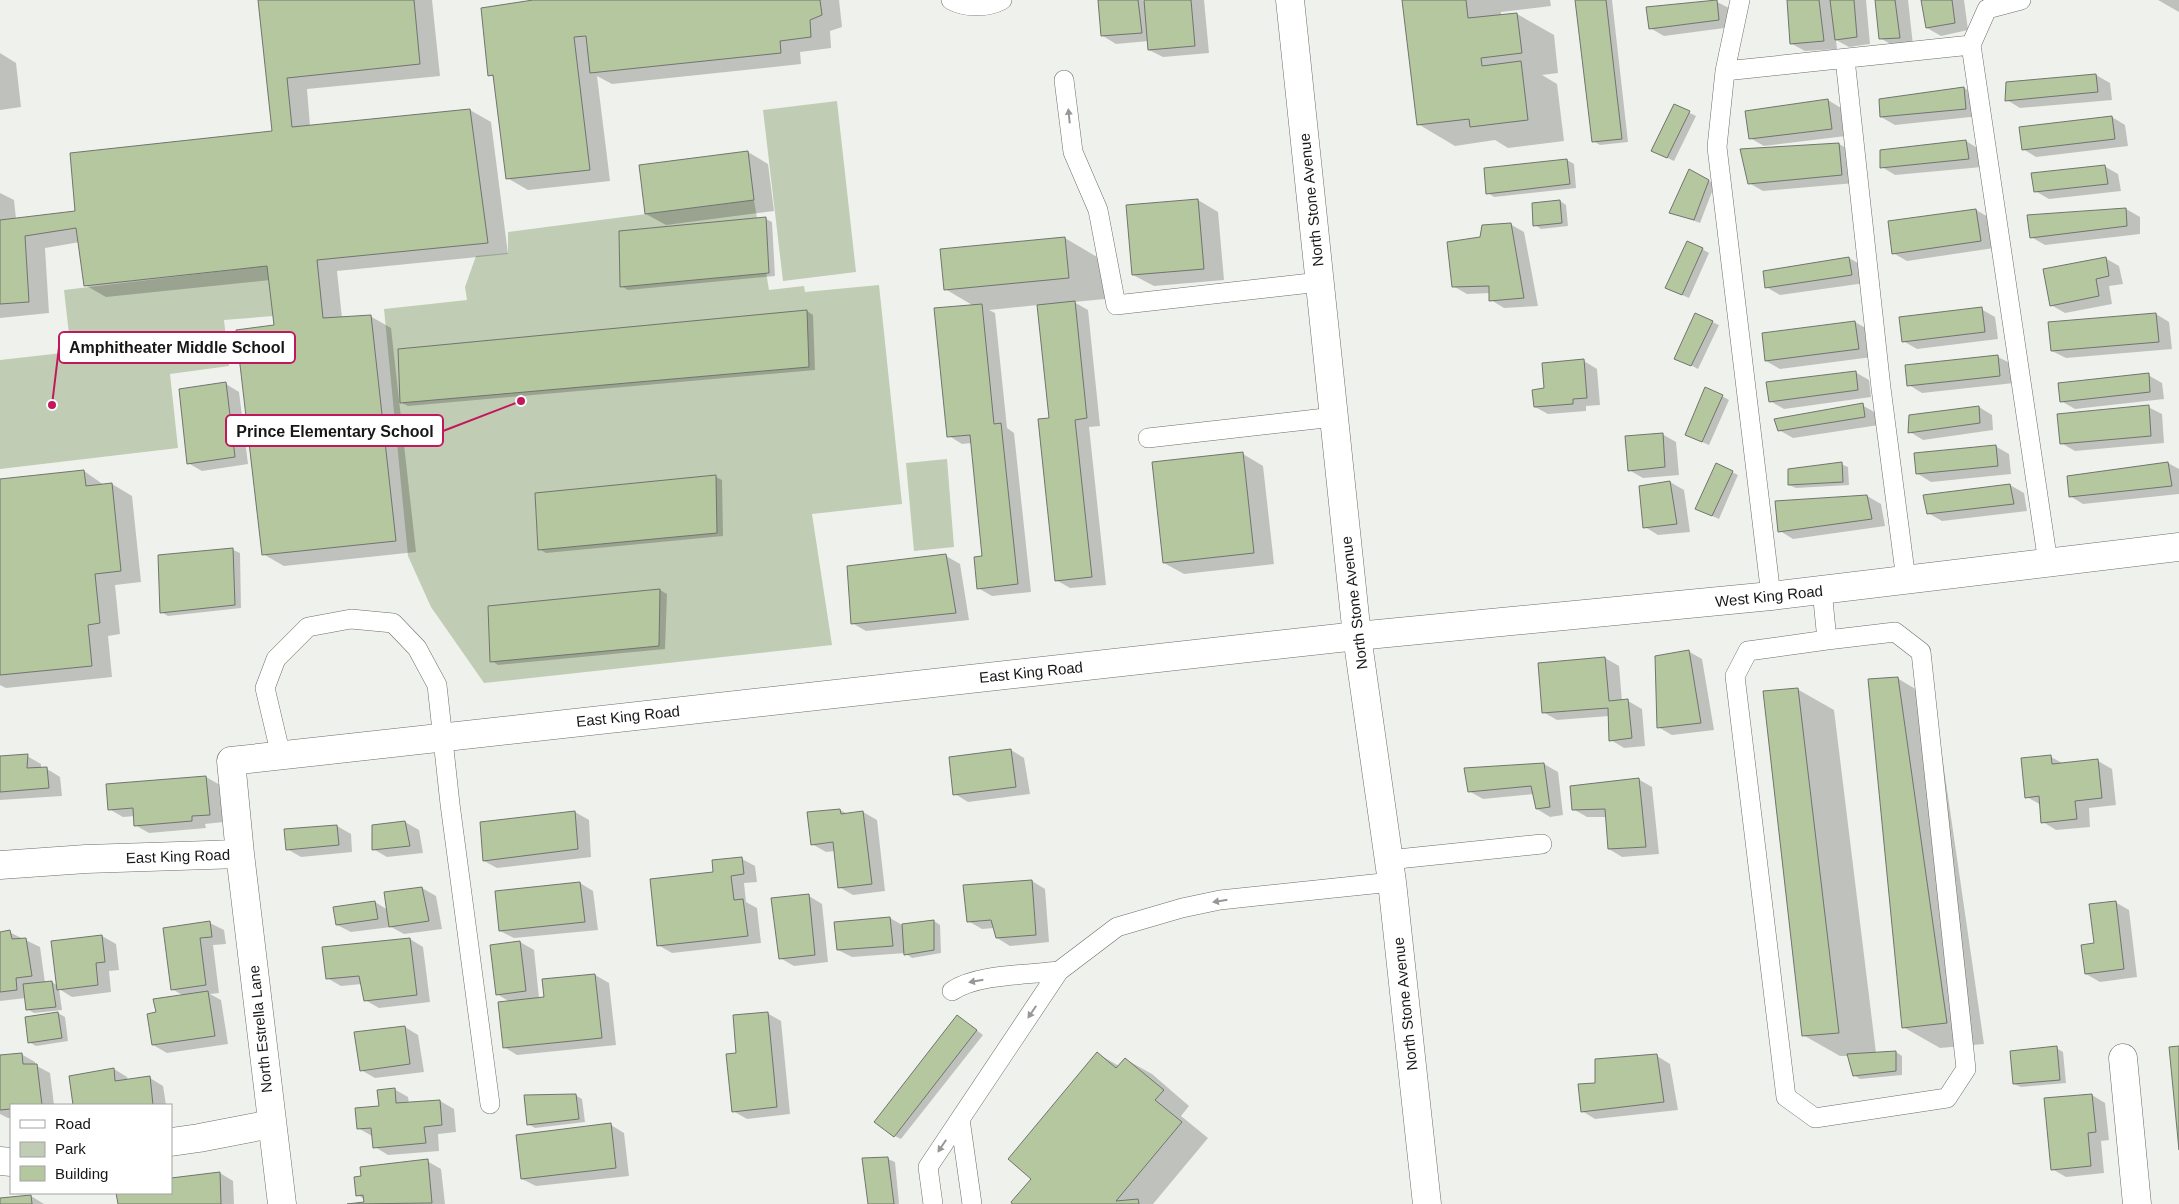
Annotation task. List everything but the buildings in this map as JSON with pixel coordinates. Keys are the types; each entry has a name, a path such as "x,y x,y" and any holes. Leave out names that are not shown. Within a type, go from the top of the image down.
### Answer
{"street":[{"name":"North Stone Avenue","path":"1290,0 1357,636 1390,871 1427,1204"},
{"name":"West King Road","path":"1357,636 1771,596 2179,547"},
{"name":"East King Road","path":"0,865 86,859 240,854 231,761 1357,636"},
{"name":"North Estrella Lane","path":"240,854 282,1204"},
{"path":"2123,1058 2137,1204"},
{"path":"172,1142 271,1124"}],"lane":[{"path":"951,0 968,6 983,6 1002,0"},
{"path":"1740,0 1726,71 1717,148 1771,596"},
{"path":"2021,0 1984,4 1971,45 2048,562"},
{"path":"1726,71 1971,45"},
{"path":"1845,58 1881,388 1906,580"},
{"path":"1064,80 1073,152 1098,210 1116,304 1320,282"},
{"path":"1148,438 1334,417"},
{"path":"1822,590 1827,640"},
{"path":"281,756 264,688 276,659 308,627 351,620 393,623 417,648 437,685 490,1104"},
{"path":"1895,632 1921,652 1966,1069 1947,1098 1815,1118 1786,1096 1735,676 1748,651 1827,640 1895,632"},
{"path":"933,1204 928,1167 960,1118 1060,971 1117,927 1220,900 1268,895 1542,844"},
{"path":"952,991 962,984 977,980 1060,971"},
{"path":"960,1118 972,1204"}],"green space":[{"path":"837,101 856,272 783,281 763,110"},
{"path":"754,200 769,290 804,286 805,292 879,285 902,504 812,514 832,645 484,683 431,607 408,556 384,309 467,300 465,287 476,256 508,253 508,232"},
{"path":"267,266 273,316 224,320 229,366 170,374 178,448 0,469 0,360 71,352 64,290"},
{"path":"947,459 954,547 914,551 906,463"}],"place":[{"name":"Prince Elementary School","path":"521,401"},
{"name":"Amphitheater Middle School","path":"52,405"}]}
